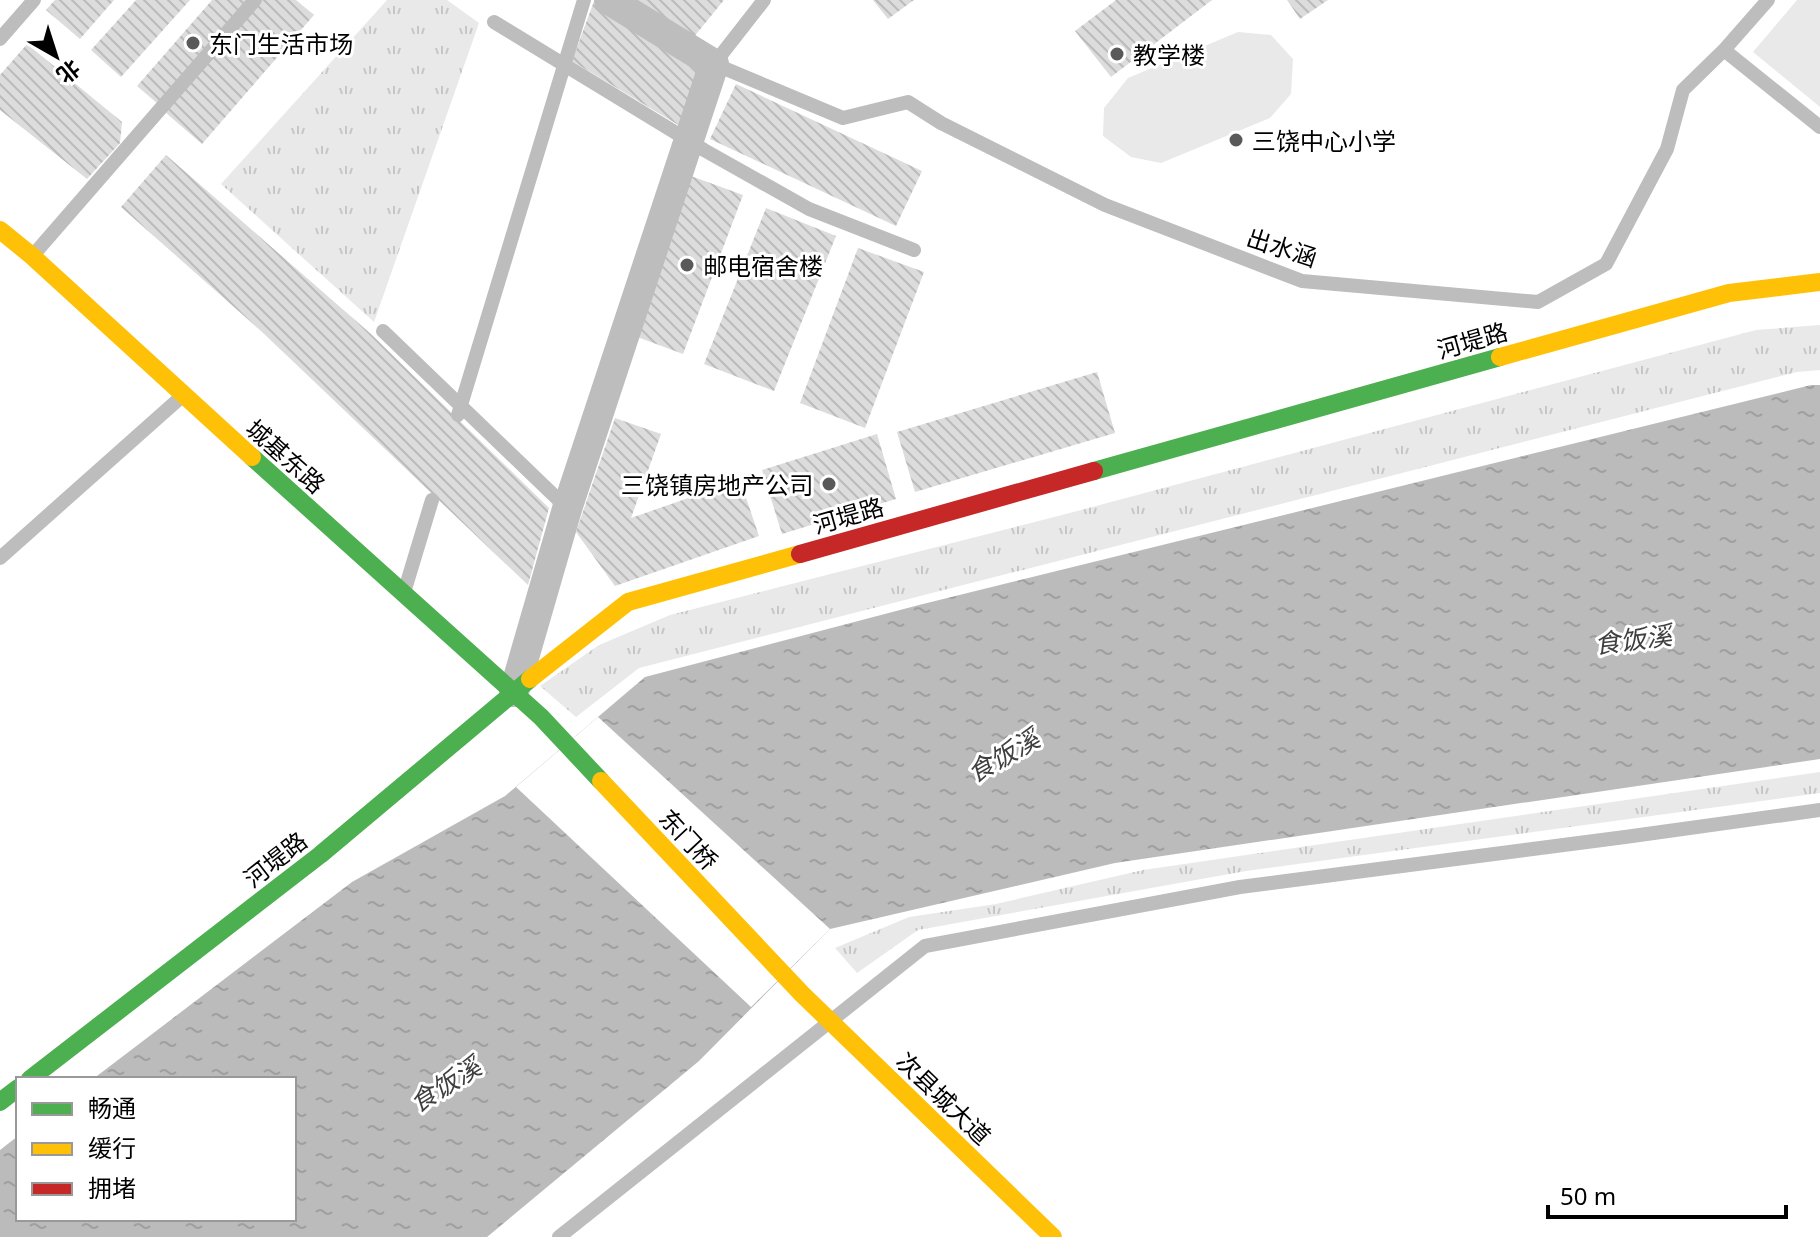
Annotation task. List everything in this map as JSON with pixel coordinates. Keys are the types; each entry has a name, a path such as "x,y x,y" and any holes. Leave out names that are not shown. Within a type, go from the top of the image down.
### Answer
{"main road":[{"name":"城基东路","path":"0,230 541,717"},
{"name":"河堤路","path":"33,1077 320,855 514,692 628,602 1729,293 1820,282"},
{"name":"东门桥","path":"541,717 802,994"},
{"name":"次县城大道","path":"802,994 1053,1237"},
{"path":"0,1102 16,1090"}],"street":[{"path":"514,692 567,509 714,64 609,0"}],"lane":[{"path":"0,39 34,0"},
{"path":"32,256 255,0"},
{"path":"460,410 584,0"},
{"path":"714,64 764,0"},
{"name":"出水涵","path":"714,64 843,118 908,102 941,123 1105,205 1302,281 1538,302 1606,264 1667,149 1683,90 1768,0"},
{"path":"494,22 688,140 809,209 914,250"},
{"path":"1724,50 1820,127"},
{"path":"383,331 460,410 567,509"},
{"path":"0,558 183,395"},
{"path":"404,594 432,500"},
{"path":"559,1237 925,946 1240,887 1820,810"}],"green space":[{"path":"387,0 447,0 479,23 374,322 221,184"},
{"path":"1797,0 1820,0 1820,107 1753,52"},
{"path":"1238,32 1271,35 1293,59 1291,94 1270,118 1161,163 1131,157 1103,136 1104,108 1128,78"},
{"path":"1820,325 1820,370 1797,372 639,668 576,717 540,686 599,645 670,615 1066,514 1756,330"},
{"path":"1820,772 1820,793 1246,871 918,930 857,973 835,948 909,917 996,904 1143,870"}],"water":[{"name":"食饭溪","path":"1820,385 1820,759 1115,863 830,929 699,1061 487,1237 0,1237 0,1150 16,1138 16,1221 296,1221 296,1077 96,1077 352,882 505,796 645,677 919,605"}],"pier":[{"path":"598,717 830,929 751,1007 516,787"}],"building":[{"path":"55,0 114,0 80,39 46,10"},
{"path":"136,0 190,0 121,77 91,50"},
{"name":"东门生活市场","path":"212,0 248,0 158,104 137,86"},
{"path":"262,0 296,0 314,15 202,144 165,112"},
{"path":"634,0 724,0 693,38"},
{"path":"873,0 914,0 888,19"},
{"name":"教学楼","path":"1116,0 1212,0 1111,77 1075,31"},
{"path":"1287,0 1328,0 1300,19"},
{"path":"594,1 700,68 680,126 572,61"},
{"path":"27,44 122,122 120,143 87,179 0,110 0,75"},
{"path":"736,84 922,171 896,226 710,139"},
{"path":"166,155 371,334 549,508 528,585 261,331 121,207"},
{"name":"邮电宿舍楼","path":"691,176 743,195 683,354 632,335"},
{"path":"766,208 836,236 774,391 704,364"},
{"path":"858,248 924,272 865,428 800,403"},
{"path":"1097,372 1115,433 915,492 897,432"},
{"path":"615,418 661,434 631,518 740,480 759,536 615,586 576,532"},
{"name":"三饶镇房地产公司","path":"877,434 896,499 782,534 762,470"}],"traffic: fast":[{"path":"1094,471 1500,357"},
{"path":"252,457 541,717 601,781"},
{"path":"33,1077 320,855 530,679"},
{"path":"0,1102 16,1090"}],"traffic: slow":[{"path":"0,230 252,457"},
{"path":"1500,357 1729,293 1820,282"},
{"path":"530,679 628,602 800,554"},
{"path":"601,781 802,994 1053,1237"}],"traffic: jam":[{"path":"800,554 1094,471"}],"place":[{"name":"东门生活市场","path":"193,43"},
{"name":"教学楼","path":"1117,54"},
{"name":"三饶中心小学","path":"1236,140"},
{"name":"邮电宿舍楼","path":"687,265"},
{"name":"三饶镇房地产公司","path":"829,484"}]}
